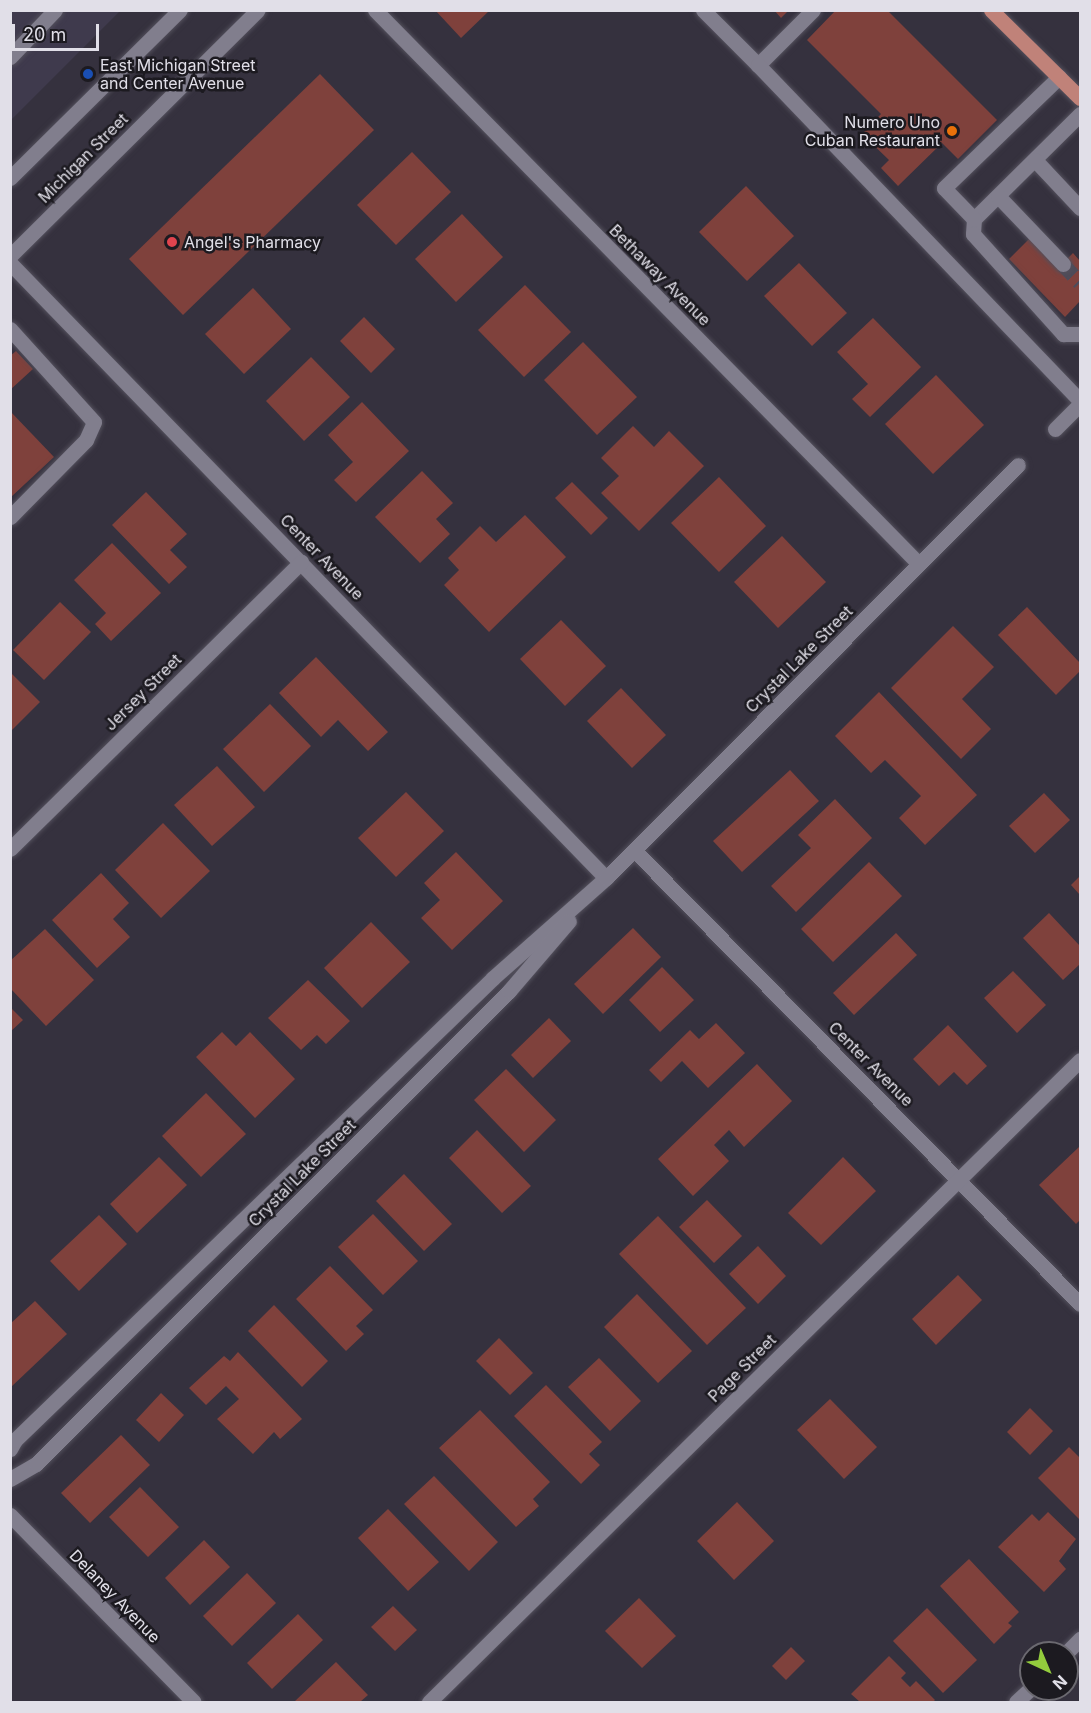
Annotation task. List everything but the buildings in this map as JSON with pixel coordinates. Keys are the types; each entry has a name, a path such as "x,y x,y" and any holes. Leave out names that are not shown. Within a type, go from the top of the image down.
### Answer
{"main road":[{"path":"991,10 1080,97"}],"street":[{"path":"10,57 55,10"},
{"path":"10,178 180,10"},
{"name":"Michigan Street","path":"10,256 258,10"},
{"name":"Bethaway Avenue","path":"375,10 919,564"},
{"path":"703,10 1080,403 1055,429"},
{"path":"758,65 813,10"},
{"path":"974,219 944,188 1059,77"},
{"path":"1080,114 974,219 973,234 1063,334 1080,334"},
{"path":"1035,160 1080,208"},
{"path":"998,196 1063,264"},
{"name":"Center Avenue","path":"10,263 606,878"},
{"path":"10,329 94,422 86,440 10,517"},
{"name":"Crystal Lake Street","path":"10,1449 15,1440 494,978 606,878 1018,465"},
{"name":"Jersey Street","path":"10,849 302,562"},
{"name":"Center Avenue","path":"634,850 1080,1304"},
{"name":"Crystal Lake Street","path":"10,1479 36,1464 501,1000 606,878"},
{"name":"Page Street","path":"429,1702 1080,1060"},
{"name":"Delaney Avenue","path":"10,1515 194,1702"}],"shaded area":[{"path":"11,11 120,11 11,120"}],"tunnel":[{"path":"1063,264 1080,282"}],"place":[{"name":"East Michigan Street and Center Avenue","path":"88,74"},
{"name":"Numero Uno Cuban Restaurant","path":"952,131"},
{"name":"Angel's Pharmacy","path":"172,242"}]}
